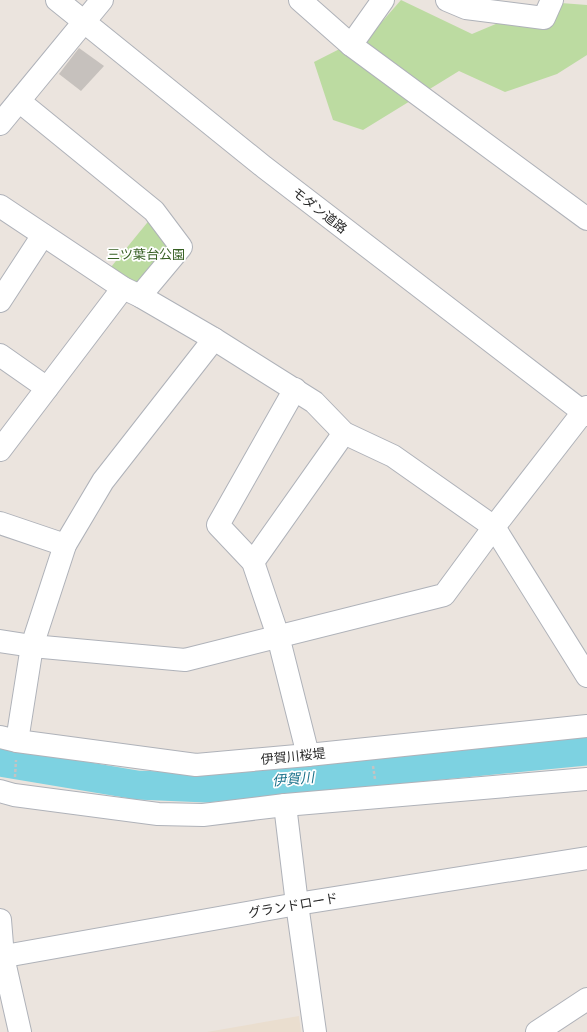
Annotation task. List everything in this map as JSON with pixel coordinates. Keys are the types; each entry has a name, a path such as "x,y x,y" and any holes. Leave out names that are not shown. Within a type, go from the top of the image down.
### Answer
{"street":[{"name":"モダン道路","path":"58,0 264,167 586,412"},
{"path":"0,124 102,0"},
{"path":"300,0 350,45 587,219"},
{"path":"350,45 383,0"},
{"path":"447,0 466,8 544,18 552,0"},
{"path":"0,450 46,388 132,292 181,247 154,211 19,101"},
{"path":"0,206 132,292 214,339 294,389 314,402 344,433 393,456 494,527 587,676"},
{"path":"0,301 43,235"},
{"path":"9,739 32,646 65,545 103,481 214,339"},
{"path":"0,355 46,388"},
{"path":"294,389 218,525 253,562 278,636 308,755"},
{"path":"0,641 32,646 185,660 444,595 494,527 586,412"},
{"path":"253,562 344,433"},
{"path":"0,523 65,545"},
{"name":"伊賀川桜堤","path":"9,739 196,765 587,726"},
{"path":"7,793 158,814 203,815 285,805 587,778"},
{"path":"285,805 315,1032"},
{"name":"グランドロード","path":"2,957 297,904 587,858"},
{"path":"0,920 2,957 20,1032"},
{"path":"537,1032 587,999"}],"path":[{"path":"7,793 9,739"},
{"path":"371,748 377,797"}],"shaded area":[{"path":"299,1016 301,1032 207,1032"}],"green space":[{"path":"401,0 472,34 548,2 587,5 587,55 557,74 505,92 459,71 363,130 333,120 314,62 373,32"},
{"name":"三ツ葉台公園","path":"151,218 175,249 139,292 107,272"}],"building":[{"path":"79,48 104,66 81,91 59,74"}],"waterway":[{"name":"伊賀川","path":"0,762 137,785 206,788 587,751"}]}
